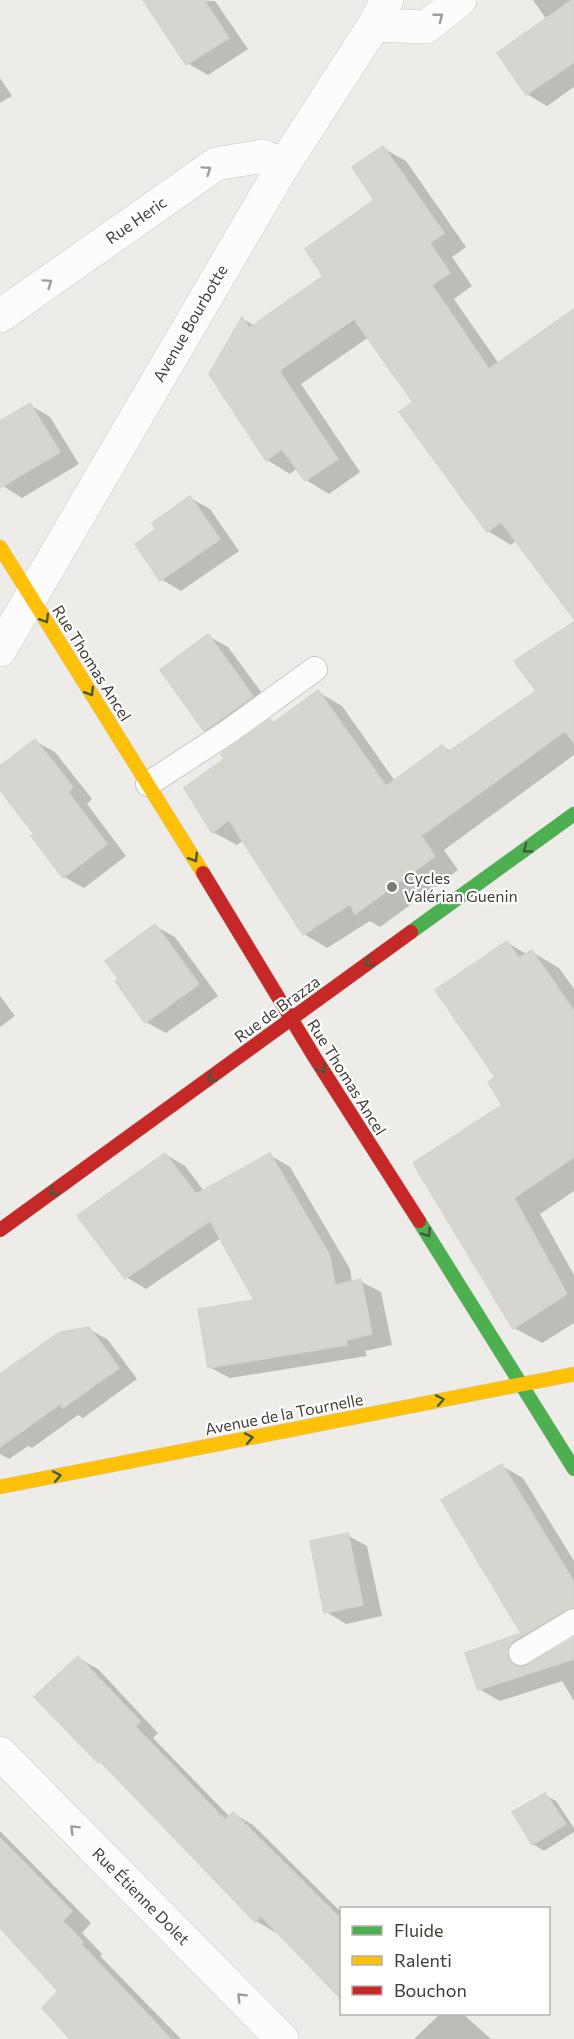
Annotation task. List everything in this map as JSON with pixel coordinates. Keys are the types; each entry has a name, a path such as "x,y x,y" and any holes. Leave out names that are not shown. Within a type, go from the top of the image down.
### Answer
{"main road":[{"name":"Rue Thomas Ancel","path":"0,547 270,981 291,1019 574,1469"},
{"name":"Rue de Brazza","path":"0,1230 574,814"},
{"name":"Avenue de la Tournelle","path":"0,1487 574,1374"}],"street":[{"path":"380,13 426,27 460,0"},
{"name":"Avenue Bourbotte","path":"0,650 283,166 380,13"},
{"name":"Rue Heric","path":"0,316 216,164 263,156 283,166"},
{"name":"Rue Étienne Dolet","path":"0,1753 282,2039"}],"lane":[{"path":"148,784 228,732 315,669"},
{"path":"521,1653 574,1621"}],"building":[{"path":"143,0 204,0 229,38 186,65"},
{"path":"574,0 574,62 526,95 497,53"},
{"path":"383,146 444,233 430,243 450,273 432,285 489,369 574,309 574,619 501,522 487,532 399,412 413,402 354,319 279,371 338,459 305,481 282,449 266,461 209,374 242,317 249,328 323,276 305,249 374,200 352,167"},
{"path":"30,403 60,452 0,488 0,421"},
{"path":"190,496 220,539 160,581 135,544 156,529 152,523"},
{"path":"574,622 574,743 565,731 421,836 435,856 355,914 350,904 303,935 229,820 212,833 184,788 224,759 221,754 270,719 273,723 318,690 386,786 442,745 448,752 536,691 514,661"},
{"path":"208,634 253,696 204,731 160,670"},
{"path":"35,739 73,787 68,792 107,844 63,878 31,836 34,834 0,790 0,766"},
{"path":"155,924 199,984 145,1023 115,981 118,978 105,961"},
{"path":"507,941 519,958 532,950 574,1011 574,1157 514,1198 567,1294 513,1329 413,1163 502,1105 488,1082 495,1077 435,990"},
{"path":"165,1153 196,1194 270,1153 330,1256 335,1285 361,1279 372,1334 346,1340 347,1345 208,1368 198,1309 254,1300 210,1221 125,1279 77,1216"},
{"path":"89,1327 119,1368 63,1408 60,1404 0,1447 0,1374 60,1332"},
{"path":"502,1464 574,1582 574,1607 513,1641 508,1647 509,1660 515,1666 528,1665 574,1638 574,1659 478,1690 465,1653 521,1633 441,1500"},
{"path":"348,1533 363,1605 324,1613 310,1541"},
{"path":"78,1656 140,1721 135,1726 225,1820 233,1812 340,1918 340,1998 261,1916 255,1922 100,1761 98,1763 34,1697"},
{"path":"545,1793 566,1824 532,1845 512,1812"},
{"path":"0,1838 72,1911 63,1921 83,1942 81,1944 171,2039 70,2039 42,2008 58,1991 0,1928"}],"traffic: fast":[{"path":"411,932 574,814"},
{"path":"419,1221 574,1469"}],"traffic: slow":[{"path":"0,547 203,873"},
{"path":"0,1487 574,1374"}],"traffic: jam":[{"path":"203,873 315,1058 419,1221"},
{"path":"0,1230 411,932"}],"place":[{"name":"Cycles Valérian Guenin","path":"392,887"}]}
